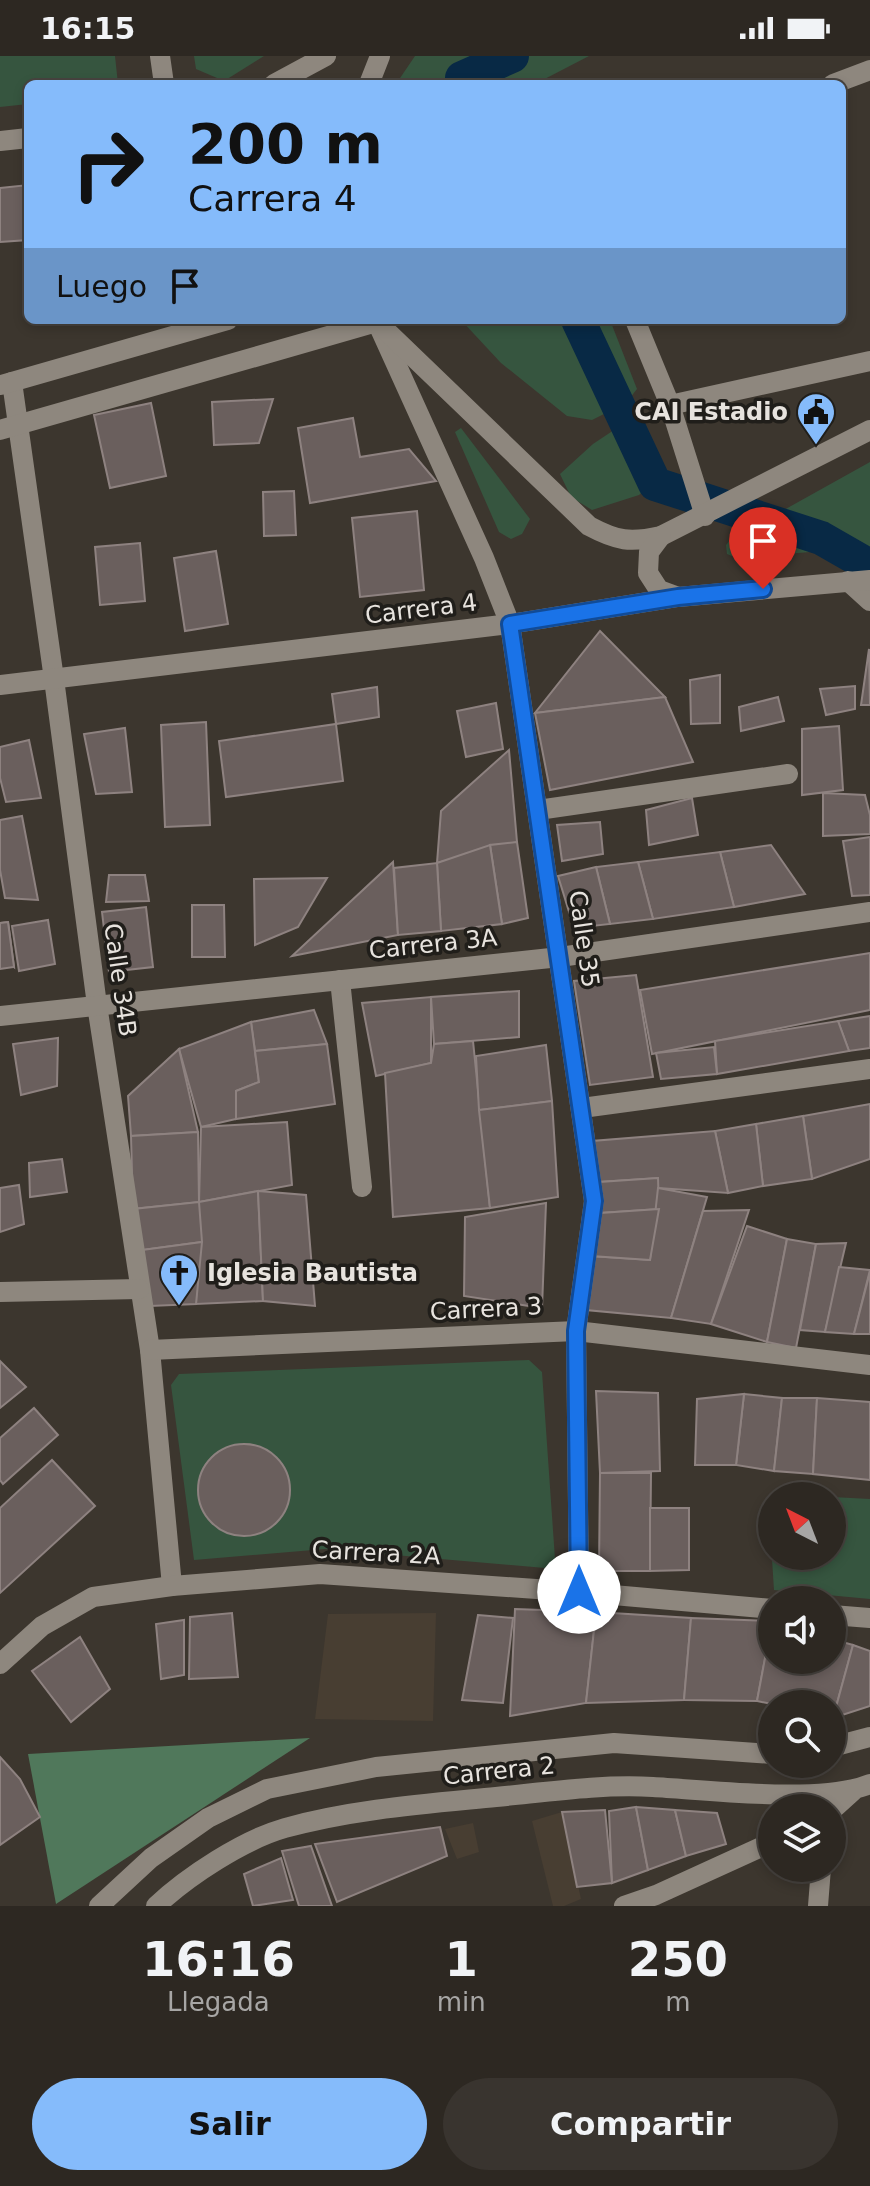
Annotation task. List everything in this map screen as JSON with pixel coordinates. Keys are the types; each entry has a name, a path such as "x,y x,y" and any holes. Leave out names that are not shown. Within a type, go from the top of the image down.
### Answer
{"street":[{"path":"160,56 163,80"},
{"path":"281,80 326,56"},
{"path":"371,80 380,56"},
{"path":"844,80 870,70"},
{"path":"0,141 24,138"},
{"path":"6,384 214,324"},
{"path":"9,428 366,324"},
{"name":"Calle 35","path":"377,324 484,558 510,624 594,1201 576,1331 579,1592"},
{"path":"379,324 589,526 611,538 637,541 661,536 870,430"},
{"path":"637,324 710,513"},
{"path":"670,405 870,361"},
{"name":"Calle 34B","path":"6,384 9,428 54,679 97,1005 150,1350 172,1586"},
{"path":"661,536 649,552 648,573 659,590 678,597"},
{"name":"Carrera 4","path":"0,685 510,624 678,597 870,580"},
{"path":"848,581 870,601"},
{"path":"538,810 788,774"},
{"name":"Carrera 3A","path":"0,1016 560,957 870,912"},
{"path":"340,980 362,1187"},
{"path":"582,1108 870,1069"},
{"path":"0,1292 139,1289"},
{"name":"Carrera 3","path":"150,1350 576,1331 870,1365"},
{"name":"Carrera 2A","path":"0,1664 42,1626 93,1597 172,1586 320,1574 758,1608"},
{"path":"846,1616 870,1618"},
{"path":"846,1745 870,1737"},
{"name":"Carrera 2","path":"99,1906 151,1858 208,1818 267,1789 376,1767 614,1743 758,1753"},
{"name":"Carrera 2","path":"156,1906 172,1891 225,1855 283,1829 380,1809 618,1785 784,1793 862,1787"},
{"path":"846,1799 862,1787"},
{"path":"624,1906 659,1901 758,1849"},
{"path":"818,1906 820,1882"}],"shaded area":[{"path":"436,1613 433,1721 315,1719 328,1614"},
{"path":"562,1812 581,1899 564,1906 553,1906 532,1821"},
{"path":"473,1823 479,1852 457,1859 445,1829"}],"green space":[{"path":"0,56 115,56 118,80 24,80 24,104 0,107"},
{"path":"194,56 264,56 226,80 196,69"},
{"path":"415,56 589,56 543,80 399,80"},
{"path":"465,324 612,324 637,389 626,403 592,420 567,416 501,363"},
{"path":"638,414 639,448 659,476 639,495 592,510 571,497 560,474 593,444"},
{"path":"461,428 530,519 522,534 511,539 499,532 455,432"},
{"path":"870,462 870,547 737,558 727,554 726,545 730,540"},
{"path":"529,1360 542,1372 555,1559 545,1568 325,1549 194,1560 171,1385 179,1374"},
{"path":"846,1498 870,1499 870,1599 846,1597 846,1586 774,1586 773,1570 846,1570"},
{"path":"310,1738 56,1904 28,1754"}],"building":[{"path":"24,185 24,240 0,242 0,188"},
{"path":"273,399 259,443 214,445 212,402"},
{"path":"151,403 166,476 110,488 94,415"},
{"path":"353,418 360,457 409,449 436,481 310,503 298,428"},
{"path":"294,491 296,535 264,536 263,492"},
{"path":"417,511 424,590 360,597 352,518"},
{"path":"140,543 145,601 100,605 95,547"},
{"path":"216,551 228,624 185,631 174,558"},
{"path":"600,631 665,697 535,713"},
{"path":"869,649 870,705 861,705"},
{"path":"720,675 720,723 691,724 690,680"},
{"path":"855,686 855,709 826,715 820,689"},
{"path":"377,687 379,717 336,724 332,694"},
{"path":"665,697 693,762 550,790 535,713"},
{"path":"778,697 784,721 741,731 739,707"},
{"path":"496,703 503,749 466,757 457,711"},
{"path":"206,722 210,825 165,827 161,725"},
{"path":"336,724 343,781 226,797 219,741"},
{"path":"839,726 843,790 802,795 802,729"},
{"path":"125,728 132,792 96,794 84,734"},
{"path":"29,740 41,798 6,802 0,778 0,747"},
{"path":"509,750 517,842 437,863 441,811"},
{"path":"823,793 865,795 870,815 870,834 823,836"},
{"path":"692,798 698,835 649,845 646,810"},
{"path":"22,816 38,900 5,898 0,870 0,820"},
{"path":"600,822 603,854 562,861 557,825"},
{"path":"870,837 870,895 852,896 843,841"},
{"path":"517,842 528,918 502,924 490,845"},
{"path":"490,845 502,924 441,931 437,863"},
{"path":"771,845 805,894 734,907 720,852"},
{"path":"720,852 734,907 653,919 638,862"},
{"path":"393,862 398,935 292,956"},
{"path":"638,862 653,919 610,924 596,867"},
{"path":"437,863 441,931 398,935 394,868"},
{"path":"596,867 610,924 574,928 558,876"},
{"path":"109,875 145,875 149,901 106,902"},
{"path":"327,878 298,927 255,945 254,879"},
{"path":"192,905 224,905 225,957 192,957"},
{"path":"146,907 153,967 109,972 102,912"},
{"path":"48,920 55,964 19,971 12,926"},
{"path":"8,922 14,967 0,955 0,923"},
{"path":"8,922 14,967 0,969 0,923"},
{"path":"870,953 870,1010 652,1054 640,990"},
{"path":"636,975 653,1077 590,1085 574,981"},
{"path":"519,991 519,1037 434,1044 431,997"},
{"path":"431,997 431,1063 376,1076 362,1003"},
{"path":"314,1010 327,1044 255,1051 251,1022"},
{"path":"870,1016 870,1048 849,1051 838,1021"},
{"path":"838,1021 849,1051 717,1074 715,1041"},
{"path":"251,1022 259,1082 236,1091 236,1119 201,1127 179,1049"},
{"path":"58,1038 57,1086 21,1095 13,1044"},
{"path":"473,1041 490,1208 393,1217 385,1073 431,1063 434,1044"},
{"path":"327,1044 335,1104 236,1119 236,1091 259,1082 255,1051"},
{"path":"546,1045 552,1101 479,1110 476,1056"},
{"path":"714,1047 717,1074 661,1079 656,1053"},
{"path":"179,1049 198,1132 131,1136 128,1096"},
{"path":"552,1101 558,1197 490,1208 479,1110"},
{"path":"870,1104 870,1159 812,1179 803,1116"},
{"path":"803,1116 812,1179 763,1186 756,1124"},
{"path":"287,1122 292,1185 199,1202 201,1127"},
{"path":"756,1124 763,1186 728,1193 715,1131"},
{"path":"715,1131 728,1193 658,1188 658,1178 599,1182 592,1141"},
{"path":"198,1132 199,1202 133,1209 131,1136"},
{"path":"62,1159 67,1192 30,1197 29,1163"},
{"path":"658,1178 659,1209 600,1213 599,1182"},
{"path":"19,1185 24,1224 0,1232 0,1188"},
{"path":"658,1188 707,1197 671,1318 586,1310 591,1256 650,1260"},
{"path":"258,1191 263,1301 196,1304 199,1202"},
{"path":"258,1191 306,1195 315,1306 263,1301"},
{"path":"199,1202 202,1242 142,1250 133,1209"},
{"path":"546,1203 542,1308 464,1296 465,1217"},
{"path":"659,1209 650,1260 591,1256 600,1213"},
{"path":"749,1210 711,1324 671,1318 703,1211"},
{"path":"747,1226 787,1239 767,1342 711,1324"},
{"path":"787,1239 816,1244 796,1348 767,1342"},
{"path":"202,1242 196,1304 150,1306 142,1250"},
{"path":"846,1243 825,1332 800,1330 816,1244"},
{"path":"839,1267 870,1270 854,1334 825,1332"},
{"path":"870,1272 870,1334 854,1334"},
{"path":"0,1361 26,1387 0,1408"},
{"path":"596,1391 658,1393 660,1471 600,1473"},
{"path":"744,1394 782,1398 774,1471 736,1465"},
{"path":"744,1394 736,1465 695,1465 697,1399"},
{"path":"782,1398 817,1398 813,1474 774,1471"},
{"path":"817,1398 870,1402 870,1480 813,1474"},
{"path":"34,1408 58,1435 3,1484 0,1480 0,1438"},
{"path":"244,1444 262,1448 276,1458 286,1472 290,1490 286,1508 276,1522 262,1532 244,1536 226,1532 212,1522 202,1508 198,1490 202,1472 212,1458 226,1448"},
{"path":"52,1460 95,1506 0,1593 0,1508"},
{"path":"600,1473 651,1473 650,1571 599,1571"},
{"path":"650,1508 689,1508 689,1570 650,1571"},
{"path":"515,1609 596,1612 586,1703 510,1716"},
{"path":"596,1612 691,1618 684,1700 586,1703"},
{"path":"232,1613 238,1677 189,1679 190,1617"},
{"path":"478,1615 513,1618 503,1703 462,1700"},
{"path":"691,1618 758,1620 758,1674 762,1674 757,1701 684,1700"},
{"path":"184,1620 184,1675 161,1679 156,1624"},
{"path":"80,1637 110,1689 71,1722 32,1671"},
{"path":"846,1643 853,1645 846,1671"},
{"path":"853,1645 870,1651 870,1706 846,1714 846,1690 841,1690"},
{"path":"762,1674 845,1674 841,1690 759,1690"},
{"path":"0,1757 20,1779 40,1817 0,1845"},
{"path":"636,1807 648,1870 612,1883 609,1811"},
{"path":"636,1807 675,1810 686,1856 648,1870"},
{"path":"605,1810 612,1883 577,1887 562,1812"},
{"path":"675,1810 717,1813 726,1844 686,1856"},
{"path":"440,1827 447,1856 337,1902 315,1844"},
{"path":"311,1846 332,1906 299,1906 282,1851"},
{"path":"281,1858 293,1900 253,1906 244,1874"}],"waterway":[{"path":"463,80 512,56"},
{"path":"580,324 655,484 821,538 870,566"}],"place":[{"name":"CAI Estadio","path":"816,446"},
{"name":"Iglesia Bautista","path":"179,1307"}],"route":[{"path":"579,1592 576,1331 594,1201 510,624 678,597 763,589"}]}
